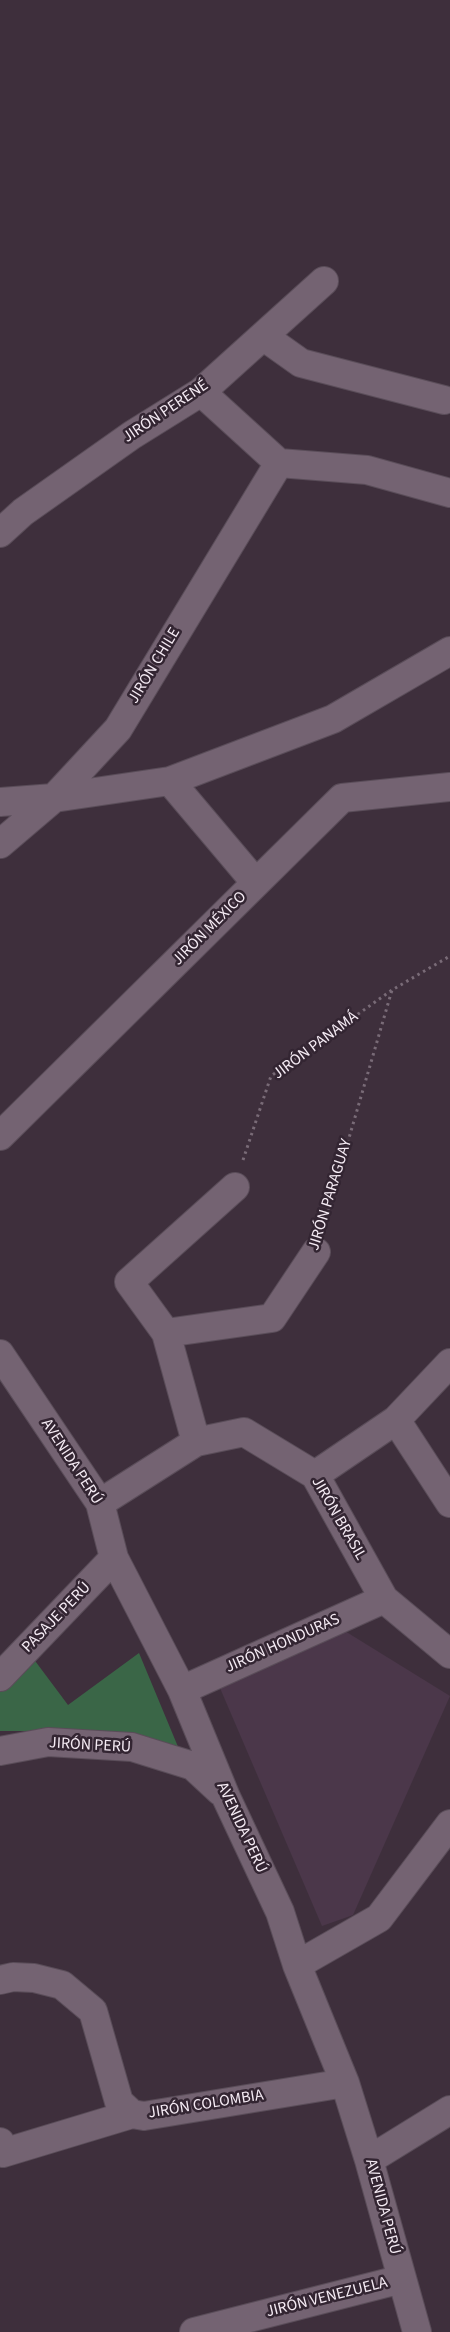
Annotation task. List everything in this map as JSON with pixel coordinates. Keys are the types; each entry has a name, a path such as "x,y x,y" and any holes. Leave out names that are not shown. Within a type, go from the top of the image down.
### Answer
{"street":[{"name":"JIRÓN PERENÉ","path":"0,533 22,512 132,435 201,392 324,281"},
{"path":"263,336 301,363 444,400"},
{"path":"201,392 279,463 367,470 450,493"},
{"name":"JIRÓN CHILE","path":"0,844 54,798 118,729 279,463"},
{"path":"0,802 54,798 170,781 334,719 450,651"},
{"path":"170,781 256,883"},
{"name":"JIRÓN MÉXICO","path":"0,1136 342,798 450,787"},
{"path":"100,1503 196,1442 166,1333 129,1282 235,1187"},
{"name":"JIRÓN PARAGUAY","path":"166,1333 272,1318 316,1252"},
{"name":"AVENIDA PERÚ","path":"0,1354 100,1503 114,1558 182,1690 226,1796 280,1912 298,1965 345,2083 369,2160 417,2332"},
{"path":"315,1475 396,1420 450,1363"},
{"path":"396,1420 450,1503"},
{"name":"JIRÓN BRASIL","path":"196,1442 244,1432 315,1475 384,1599 450,1654"},
{"name":"PASAJE PERÚ","path":"0,1677 114,1558"},
{"name":"JIRÓN HONDURAS","path":"182,1690 384,1599"},
{"name":"JIRÓN PERÚ","path":"0,1751 48,1742 132,1746 193,1766 226,1796"},
{"path":"298,1965 378,1918 450,1824"},
{"name":"JIRÓN COLOMBIA","path":"0,1980 13,1977 34,1978 62,1985 93,2011 119,2102 132,2114 144,2116 345,2083"},
{"path":"369,2160 450,2110"},
{"path":"0,2142 4,2153 132,2114"},
{"name":"JIRÓN VENEZUELA","path":"194,2332 402,2279"}],"path":[{"name":"JIRÓN PANAMÁ","path":"235,1187 271,1076 392,990 450,956"},
{"name":"JIRÓN PARAGUAY","path":"316,1252 392,990"}],"shaded area":[{"path":"327,1620 450,1696 353,1915 322,1926 217,1681"}],"green space":[{"path":"18,1638 68,1705 139,1653 181,1754 67,1731 0,1731 0,1663"}]}
